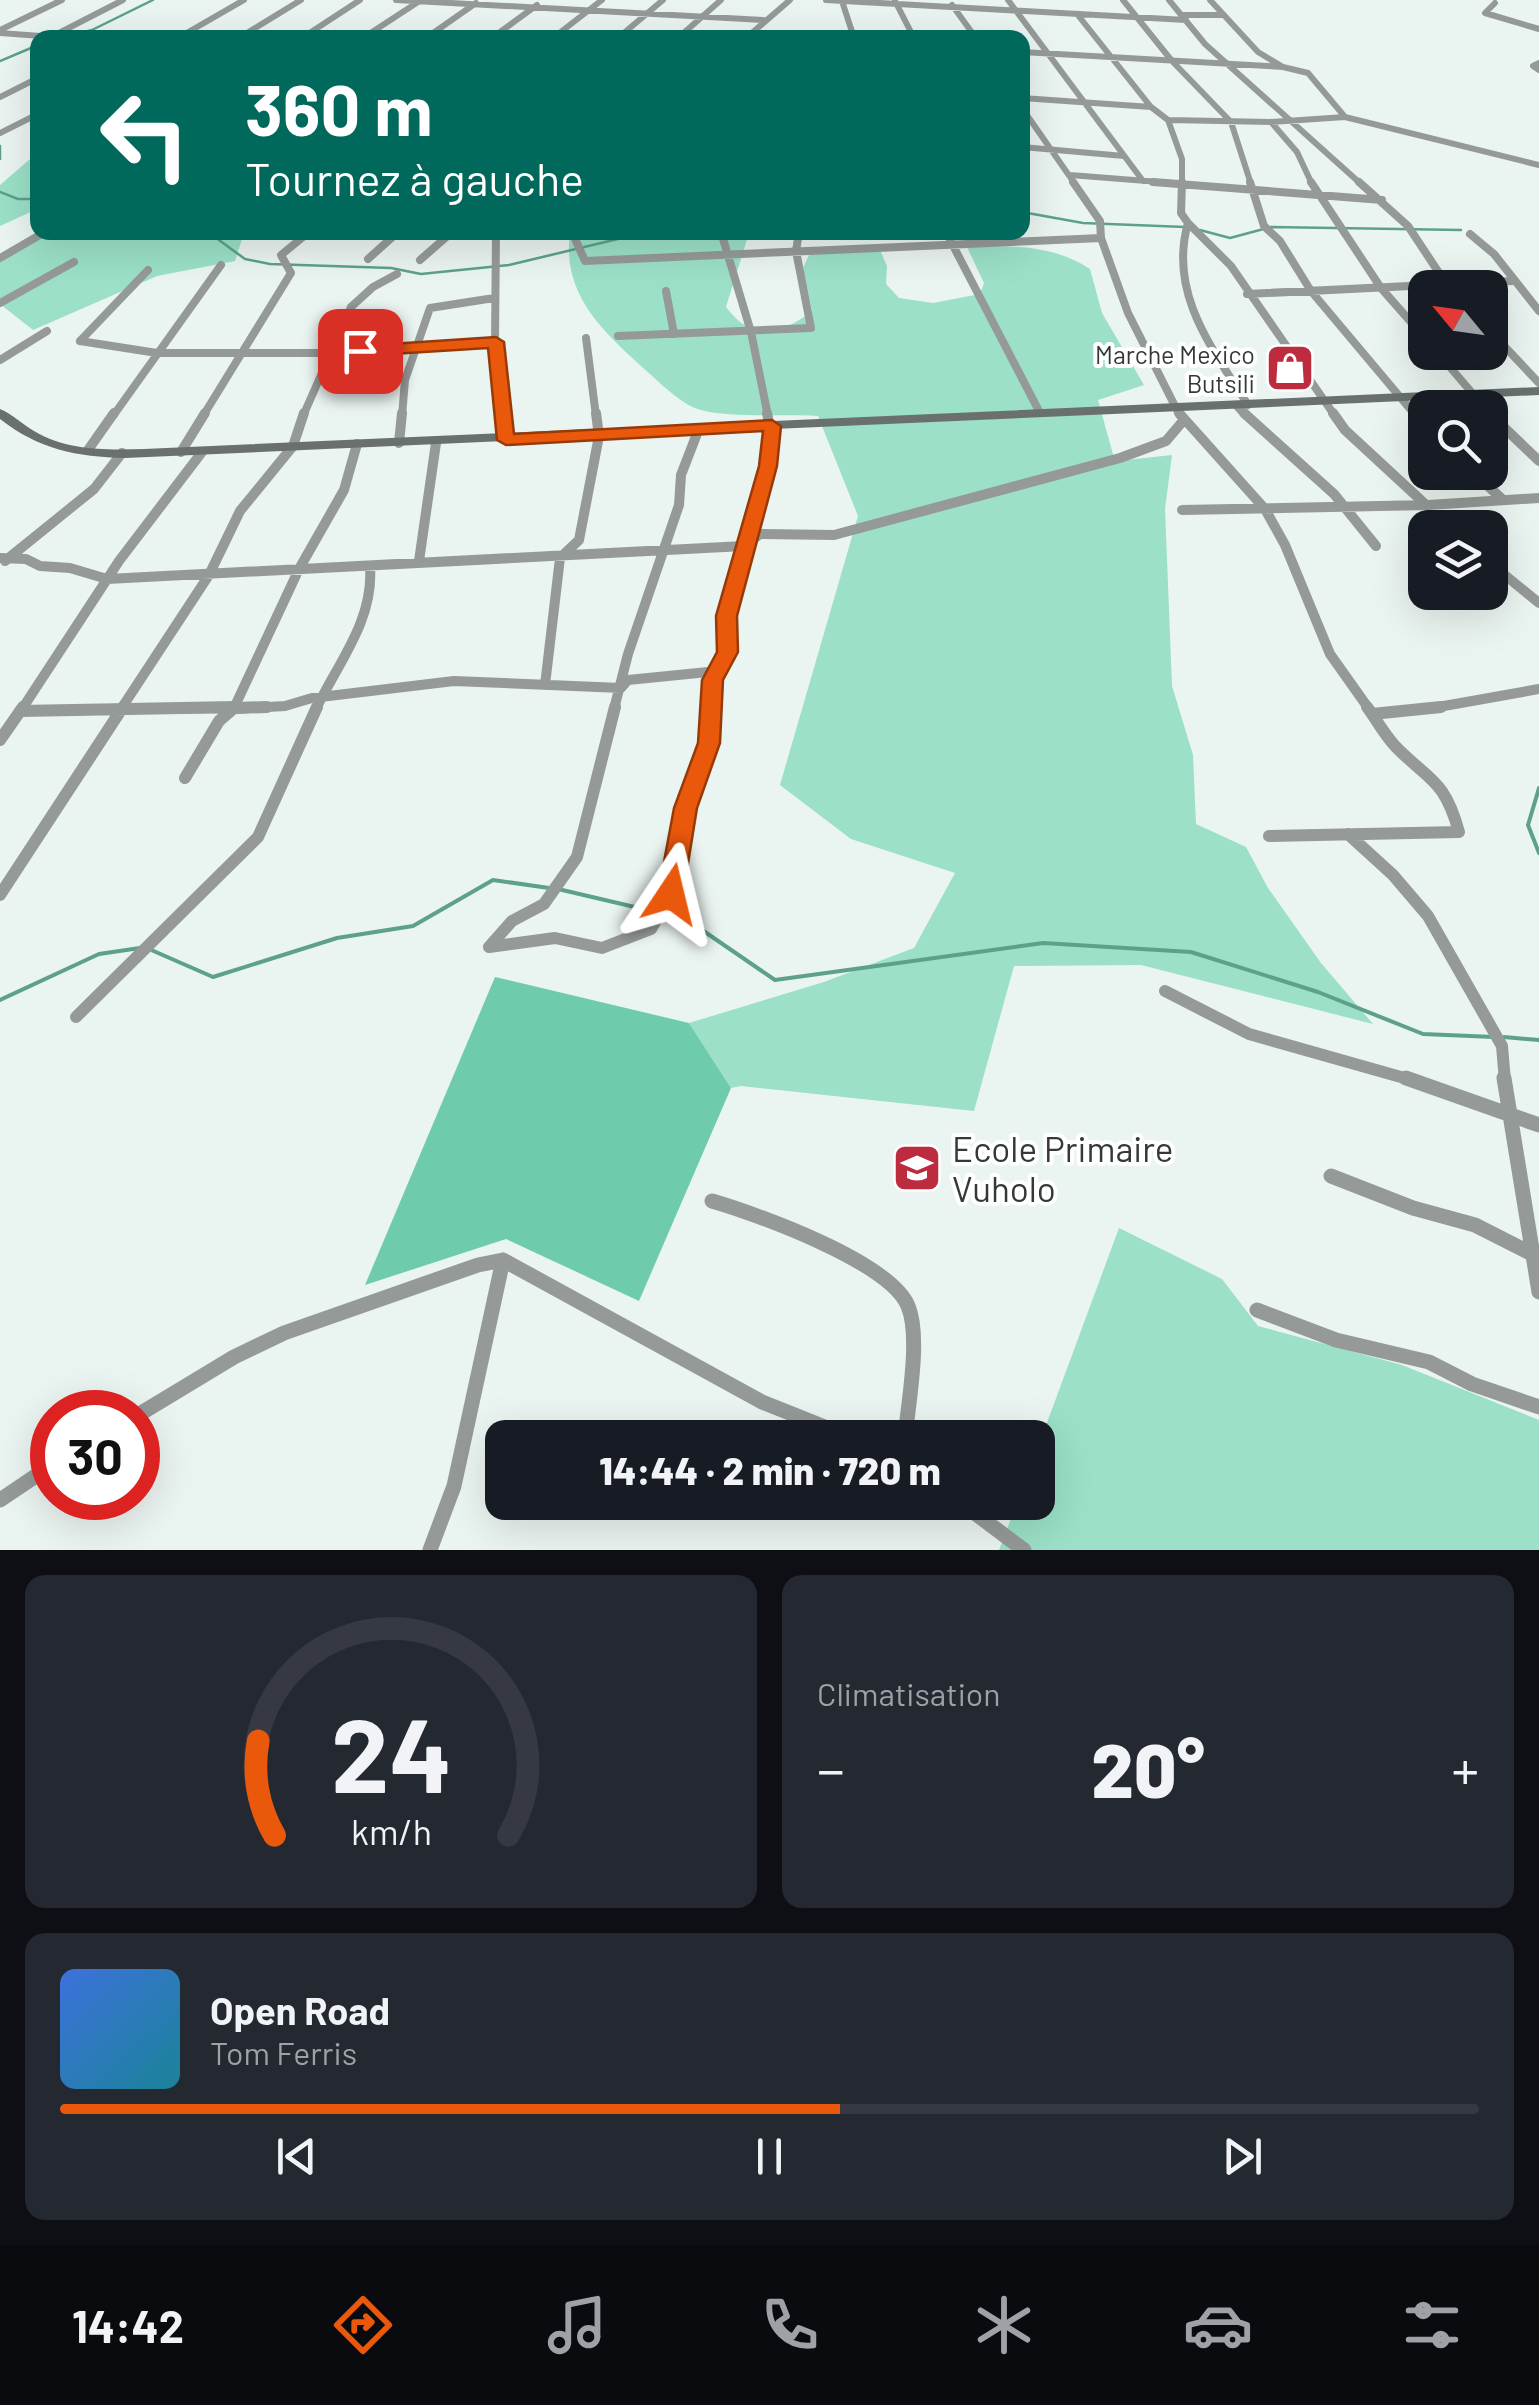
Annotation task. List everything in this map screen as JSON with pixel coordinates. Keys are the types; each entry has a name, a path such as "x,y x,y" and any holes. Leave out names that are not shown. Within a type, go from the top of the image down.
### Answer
{"street":[{"path":"0,32 62,0"},
{"path":"65,30 123,0"},
{"path":"192,30 244,0"},
{"path":"252,30 301,0"},
{"path":"314,30 360,0"},
{"path":"396,0 763,20"},
{"path":"375,30 420,0"},
{"path":"503,30 543,0"},
{"path":"563,30 602,0"},
{"path":"627,30 663,0"},
{"path":"687,30 720,0"},
{"path":"754,30 790,0"},
{"path":"826,0 1134,17 1224,16"},
{"path":"1008,0 1028,30"},
{"path":"1123,0 1172,62 1231,122 1266,228 1311,291 1408,409"},
{"path":"1169,0 1228,66 1410,228 1437,270"},
{"path":"1210,0 1258,52 1283,67"},
{"path":"437,30 477,2"},
{"path":"842,2 851,30"},
{"path":"896,2 910,30"},
{"path":"1494,3 1485,14 1539,28"},
{"path":"952,4 970,30"},
{"path":"1078,14 1151,106 1168,120 1182,159 1181,214 1231,266 1345,430 1432,510"},
{"path":"0,32 30,34"},
{"path":"1030,33 1143,181"},
{"path":"1030,53 1283,67 1308,73 1345,117"},
{"path":"1,95 30,82"},
{"path":"14,90 30,91"},
{"path":"1030,99 1151,106"},
{"path":"1168,120 1290,122 1345,117 1539,165"},
{"path":"0,132 30,118"},
{"path":"1030,119 1100,223 1128,313 1183,422 1265,509 1286,544 1330,654 1404,755 1432,777 1452,808 1459,832 1391,838 1348,834 1269,836"},
{"path":"1271,122 1297,152 1318,197 1381,288 1408,319"},
{"path":"1030,148 1124,156"},
{"path":"1070,175 1382,200"},
{"path":"1188,223 1182,241 1181,275 1193,314 1242,405 1266,436 1346,507 1376,546"},
{"path":"1470,234 1494,254 1512,282 1539,311"},
{"path":"1030,237 1102,238"},
{"path":"0,258 30,240"},
{"path":"181,452 291,273 281,255 299,240"},
{"path":"368,259 389,240"},
{"path":"420,260 443,240"},
{"path":"496,240 496,342 506,440"},
{"path":"576,240 585,261 991,240"},
{"path":"698,431 681,475 678,505 621,688 577,856 544,904 512,921 489,947 555,938 602,948 651,929 671,894 686,808 709,743 713,711 709,697 728,652 726,616 768,466 772,426 752,332 724,240"},
{"path":"618,336 811,328 796,251 798,240"},
{"path":"872,240 874,247"},
{"path":"949,240 1040,412"},
{"path":"0,303 74,262"},
{"path":"88,450 221,265"},
{"path":"148,270 80,341 158,353 331,352 496,342"},
{"path":"0,896 209,575 240,512 293,446 309,397 351,307 373,286 397,274"},
{"path":"1508,282 1512,282"},
{"path":"1247,294 1408,287"},
{"path":"666,291 674,334"},
{"path":"399,443 405,380 430,308 494,298"},
{"path":"1528,300 1539,299"},
{"path":"0,360 47,330"},
{"path":"545,685 560,558 579,540 599,436 586,338"},
{"path":"1508,350 1539,383"},
{"path":"1453,370 1470,390"},
{"path":"1508,391 1539,391"},
{"path":"0,413 34,437 88,450 202,452 1408,395"},
{"path":"4,560 26,559 40,566 70,568 106,580 744,546 760,534 834,535 1120,458 1166,440 1183,422"},
{"path":"1508,431 1539,461"},
{"path":"419,561 436,442"},
{"path":"185,778 219,720 234,708 299,569 344,490 357,444"},
{"path":"0,740 64,650 106,580 202,452"},
{"path":"4,560 94,489 122,453"},
{"path":"1493,490 1503,500"},
{"path":"1182,510 1428,506 1539,498"},
{"path":"76,1016 258,837 321,699 364,617 372,592 370,566"},
{"path":"1508,578 1539,603"},
{"path":"621,688 628,680 718,670"},
{"path":"20,711 234,708 454,681 621,688"},
{"path":"1372,714 1417,711 1539,689"},
{"path":"1348,834 1393,875 1428,916 1502,1046 1507,1111 1536,1256 1539,1292"},
{"path":"1165,991 1249,1034 1507,1111 1539,1125"},
{"path":"1332,1176 1412,1208 1475,1225 1536,1256"},
{"path":"712,1202 766,1216 877,1274 900,1291 907,1301 914,1334 907,1420"},
{"path":"160,1401 234,1356 284,1333 403,1290 503,1260 762,1402 807,1420"},
{"path":"430,1550 454,1486 503,1260"},
{"path":"1257,1310 1336,1340 1430,1362 1472,1384 1539,1407"},
{"path":"0,1500 30,1480"},
{"path":"984,1520 1024,1550"}],"green space":[{"path":"30,159 30,212 0,226 0,185"},
{"path":"32,240 242,240 235,261 157,276 33,330 0,304 0,254"},
{"path":"570,240 747,240 726,307 746,326 767,332 789,326 812,311 803,268 809,255 825,249 880,250 887,266 886,284 899,298 933,303 980,294 984,283 967,247 1046,251 1090,269 1102,313 1144,385 1098,400 1114,458 1117,461 1172,455 1165,509 1172,686 1193,755 1196,824 1246,847 1268,888 1321,963 1373,1024 1141,965 1014,966 974,1111 731,1088 689,1023 824,982 914,948 955,873 851,839 780,785 858,516 818,416 743,415 694,408 674,395 603,329 580,295 569,256"},
{"path":"495,977 689,1023 731,1088 639,1301 506,1239 365,1285"},
{"path":"1119,1228 1222,1279 1258,1326 1402,1365 1539,1420 1539,1550 999,1550 1010,1520 1055,1520 1055,1420 1048,1420"}],"waterway":[{"path":"92,30 153,0"},
{"path":"0,61 30,48"},
{"path":"0,146 0,159"},
{"path":"0,192 30,199"},
{"path":"1030,213 1083,223 1185,227"},
{"path":"1200,230 1230,238 1271,227 1461,230"},
{"path":"219,240 245,259 270,264 391,268 421,274 509,265 614,240"},
{"path":"1539,788 1528,825 1539,853"},
{"path":"149,949 213,977 337,938 413,926 493,880 549,888"},
{"path":"558,889 656,912"},
{"path":"665,915 689,921 775,980 1043,943 1191,952 1318,992 1423,1034 1494,1037"},
{"path":"0,1000 99,954 140,948"},
{"path":"1504,1037 1539,1040"}],"place":[{"name":"Marche Mexico Butsili","path":"1290,368"},
{"name":"Ecole Primaire Vuholo","path":"917,1168"}],"route":[{"path":"360,351 496,342 506,440 772,426 768,466 726,616 728,652 712,680 709,743 686,808 671,894"}]}
